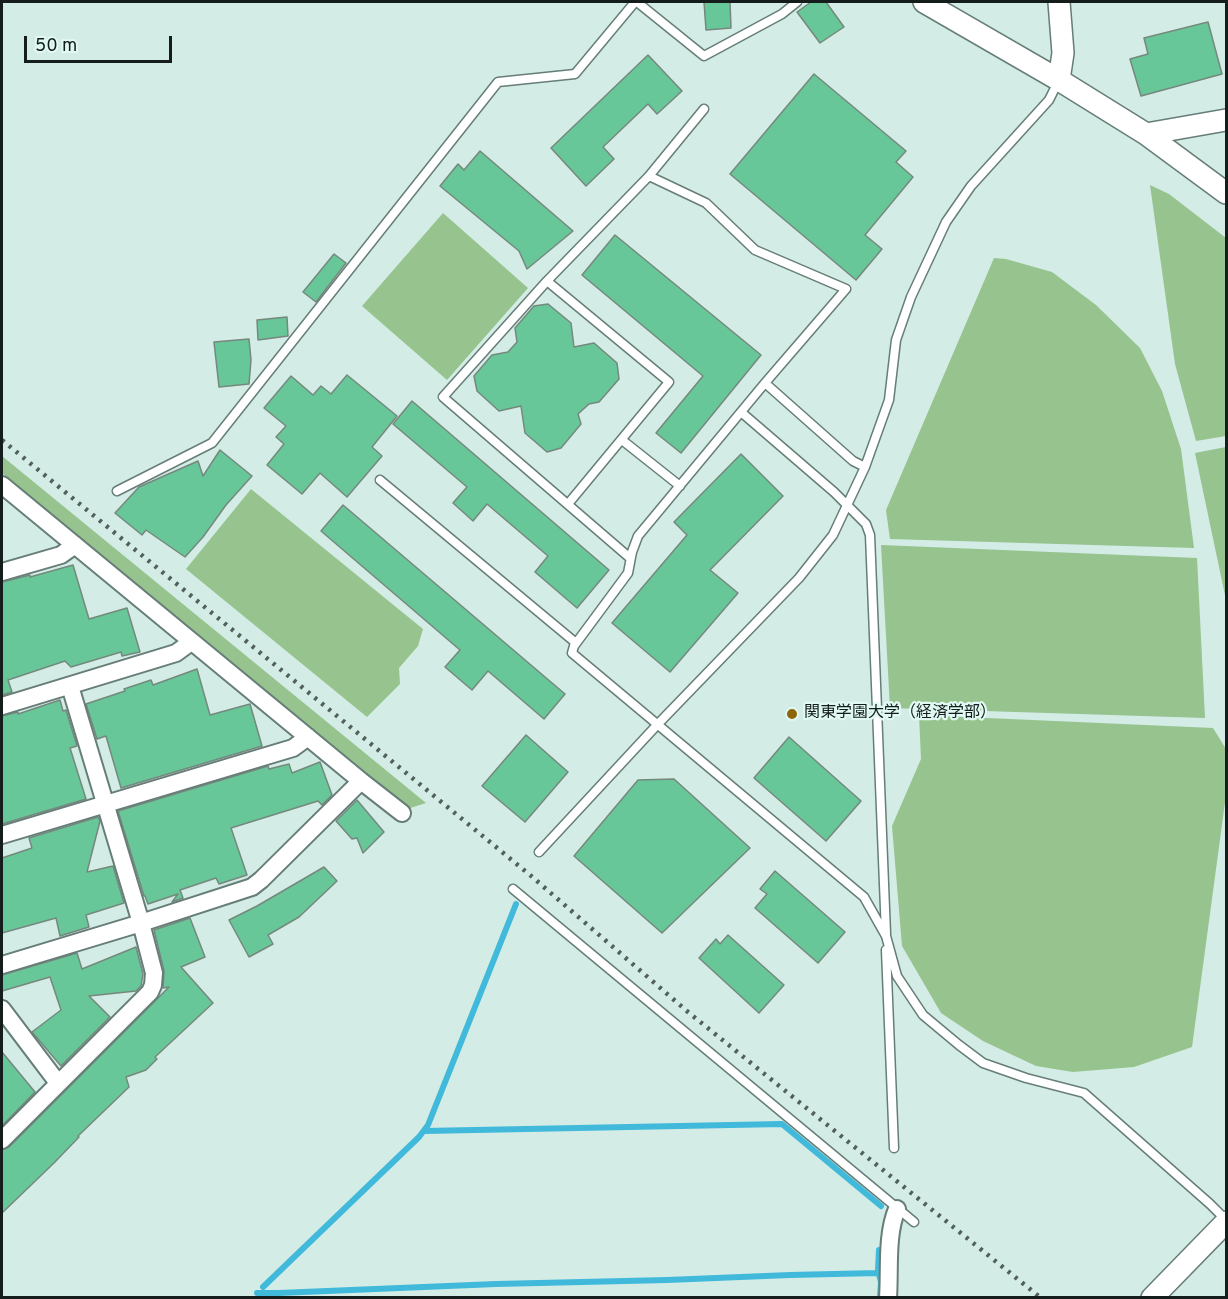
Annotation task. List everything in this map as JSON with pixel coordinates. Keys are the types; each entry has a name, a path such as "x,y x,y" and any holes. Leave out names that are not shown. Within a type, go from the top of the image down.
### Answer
{"street":[{"path":"924,2 1059,80 1146,134 1227,193"},
{"path":"1059,2 1063,53 1059,80"},
{"path":"1146,134 1227,120"},
{"path":"2,485 402,813"},
{"path":"2,572 61,555 75,545"},
{"path":"2,706 176,653 191,642"},
{"path":"2,1140 150,992 153,985 154,973 141,923 70,686"},
{"path":"2,835 293,748 308,737"},
{"path":"2,965 141,923 252,886 261,880 361,781"},
{"path":"2,1009 58,1083"},
{"path":"888,1298 891,1235 893,1218 897,1209"},
{"path":"1152,1298 1227,1221"}],"lane":[{"path":"117,491 212,443 498,82 575,74 636,2 704,56 782,14 797,2"},
{"path":"538,852 799,578 832,535 865,467 889,400 896,340 911,297 946,222 971,186 1049,100 1059,80"},
{"path":"630,558 443,397 547,281 649,177 704,109"},
{"path":"649,177 706,203 755,250 846,289 638,536 630,558 628,573 576,643 572,653 864,897 886,936 897,976 922,1015 983,1063 1084,1093 1227,1221"},
{"path":"547,281 669,382 568,504"},
{"path":"765,383 854,461 865,467"},
{"path":"741,412 826,484 866,524 870,536 894,1148"},
{"path":"622,440 680,486"},
{"path":"380,480 576,643"},
{"path":"513,890 914,1222"}],"green space":[{"path":"1150,185 1169,194 1226,238 1226,436 1196,441 1175,364"},
{"path":"443,213 528,288 447,380 362,306"},
{"path":"994,258 1006,259 1052,272 1096,305 1140,348 1162,391 1181,449 1194,548 890,539 886,510"},
{"path":"1226,447 1226,600 1195,453"},
{"path":"2,456 426,803 407,809 2,473"},
{"path":"251,489 423,629 418,646 399,668 400,684 367,717 186,569"},
{"path":"881,545 1197,558 1205,718 890,708"},
{"path":"919,715 1213,728 1226,749 1226,795 1192,1047 1134,1067 1073,1072 1036,1066 983,1041 941,1013 902,946 892,826 921,759"}],"building":[{"path":"704,2 730,2 731,28 706,30"},
{"path":"811,2 826,2 844,27 820,43 797,12"},
{"path":"1208,22 1222,74 1141,96 1130,59 1148,54 1144,38"},
{"path":"648,55 682,91 657,114 648,104 603,147 614,159 586,186 551,148"},
{"path":"814,74 906,151 896,162 913,177 865,235 882,249 856,280 730,174"},
{"path":"480,151 573,231 527,269 519,251 440,186 458,164 464,170"},
{"path":"615,235 761,355 681,453 656,433 703,376 582,275"},
{"path":"334,254 346,263 316,302 303,292"},
{"path":"548,304 571,323 574,347 594,343 617,363 619,379 599,402 589,404 578,414 581,424 561,448 547,452 525,433 521,406 499,411 477,391 474,376 492,355 508,352 517,342 515,328 534,306"},
{"path":"287,317 288,336 258,340 257,320"},
{"path":"249,339 251,360 249,384 219,387 214,342"},
{"path":"347,375 397,416 372,447 382,456 347,497 320,473 302,494 267,465 284,444 276,437 286,426 264,408 291,376 313,395 321,386 331,394"},
{"path":"412,401 609,570 577,608 535,572 548,556 487,504 473,521 453,503 467,487 393,424"},
{"path":"220,450 252,476 185,557 146,530 142,535 115,513 139,487 198,461 203,476"},
{"path":"741,454 783,496 710,570 738,593 670,672 612,623 687,535 674,522"},
{"path":"343,505 565,694 544,719 488,671 472,690 445,667 460,650 321,531"},
{"path":"73,565 89,619 127,608 140,652 122,656 121,652 71,667 65,661 8,680 12,692 2,695 2,582"},
{"path":"197,669 210,715 250,704 262,746 121,788 106,736 97,739 86,704 151,680 153,685"},
{"path":"60,700 63,711 66,710 77,746 70,748 86,799 2,824 2,716 18,712 18,714"},
{"path":"526,735 568,772 525,822 482,786"},
{"path":"789,737 861,801 826,841 754,778"},
{"path":"320,762 332,795 322,805 318,801 231,828 247,875 219,884 216,878 180,890 183,898 172,902 178,894 148,904 118,811 268,766 269,769 289,764 292,773"},
{"path":"674,779 750,848 662,933 574,856 638,780"},
{"path":"357,800 384,832 363,853 357,838 352,839 336,821"},
{"path":"98,817 100,821 87,872 113,866 124,903 86,915 89,927 60,936 56,918 2,933 2,858 32,848 29,838"},
{"path":"324,867 337,881 299,917 268,935 273,944 249,957 229,920"},
{"path":"775,871 845,932 818,963 755,908 767,894 760,889"},
{"path":"190,918 205,957 181,967 213,1003 155,1057 157,1059 146,1070 126,1077 129,1087 2,1213 2,1150 9,1147 169,987 163,988 164,971 154,930"},
{"path":"728,935 784,985 759,1013 699,958 716,939 720,944"},
{"path":"136,947 143,974 141,986 136,991 89,996 110,1017 61,1066 32,1032 61,1010 50,977 2,991 2,975 77,953 82,969"},
{"path":"2,1052 35,1092 2,1126"}],"waterway":[{"path":"263,1287 419,1137 428,1125 516,904"},
{"path":"424,1131 782,1124 881,1206"},
{"path":"879,1250 880,1298"},
{"path":"257,1293 878,1273"}],"railway":[{"path":"2,440 530,875 688,1012 1041,1298"}],"place":[{"name":"関東学園大学（経済学部）","path":"792,714"}]}
